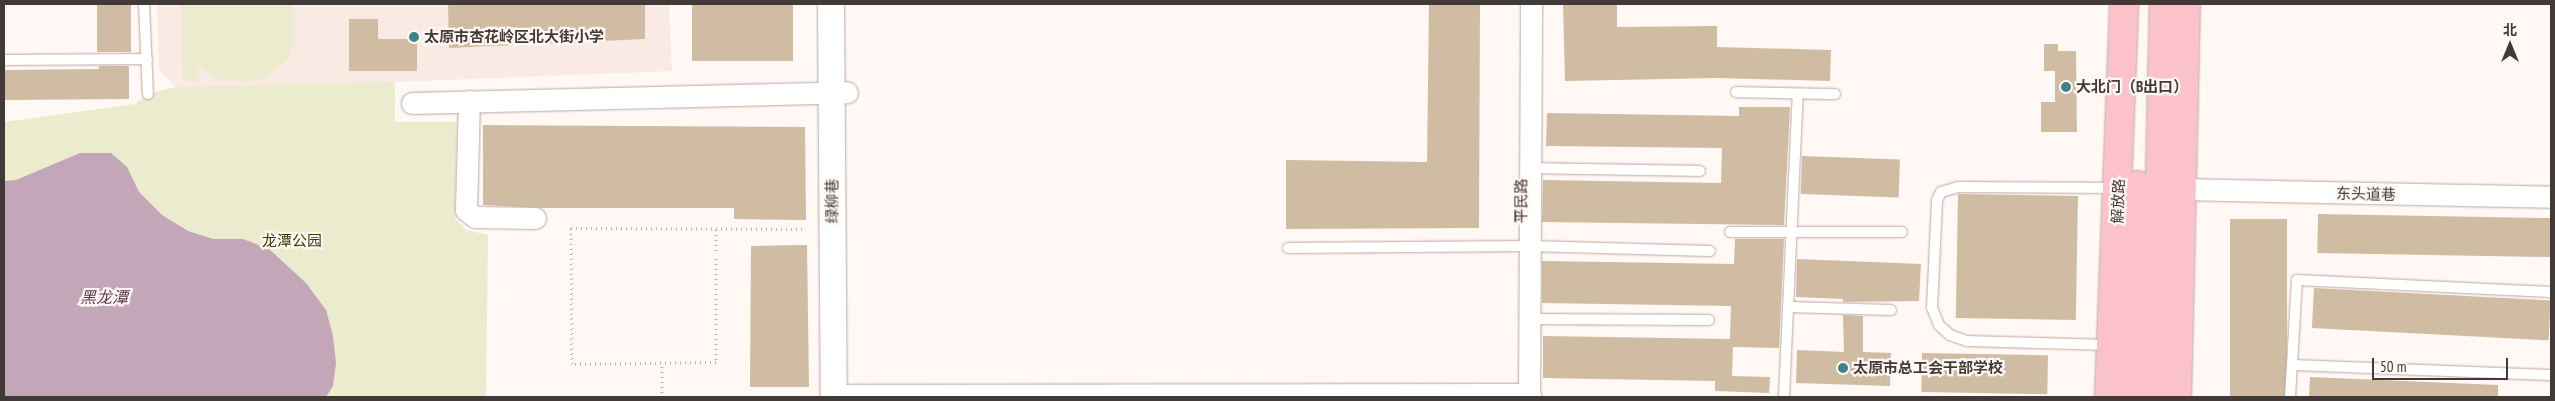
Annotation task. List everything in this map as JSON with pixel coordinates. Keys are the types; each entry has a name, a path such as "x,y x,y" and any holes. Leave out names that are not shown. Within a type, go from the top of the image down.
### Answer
{"main road":[{"name":"解放路","path":"2110,397 2124,4"},
{"name":"解放路","path":"2132,397 2141,4"},
{"path":"2155,397 2164,4"},
{"path":"2177,397 2186,4"}],"street":[{"name":"绿柳巷","path":"831,4 839,92"},
{"name":"绿柳巷","path":"840,396 839,92 846,4"},
{"name":"平民路","path":"1521,4 1526,168"},
{"name":"平民路","path":"1526,397 1525,246 1531,4"},
{"path":"412,103 839,92"},
{"path":"469,101 466,210 475,217 535,218"},
{"name":"东头道巷","path":"2181,189 2551,197"},
{"path":"840,396 1526,397"}],"lane":[{"path":"144,4 148,94"},
{"path":"4,60 147,60"},
{"path":"1736,92 1835,94"},
{"path":"1784,397 1798,94"},
{"path":"1526,168 1700,171"},
{"path":"2113,345 1966,341 1950,335 1939,325 1932,308 1937,200 1941,192 1958,187 2118,188"},
{"path":"1730,232 1902,232"},
{"path":"1288,248 1525,246 1710,251"},
{"path":"2290,397 2297,280 2551,292"},
{"path":"1788,307 1890,310"},
{"path":"1526,320 1708,320"},
{"path":"2292,365 2551,375"}],"path":[{"path":"716,229 716,362 572,364 571,228 806,229"},
{"path":"662,363 662,397"}],"shaded area":[{"name":"太原市杏花岭区北大街小学","path":"157,4 669,4 672,71 395,82 176,87 159,70"}],"green space":[{"path":"181,4 293,4 293,47 287,60 263,79 247,82 216,79 197,64 197,81 183,80"},
{"name":"龙潭公园","path":"395,82 395,122 457,122 455,219 466,230 488,235 486,397 4,397 4,122 135,104 148,94 176,87"}],"water":[{"name":"黑龙潭","path":"80,153 111,153 127,167 139,192 162,215 188,231 213,239 243,239 269,249 306,283 326,310 333,336 336,363 333,386 326,397 4,397 4,181 16,180"}],"building":[{"path":"97,4 131,4 131,52 97,52"},
{"path":"448,4 645,4 645,39 449,48"},
{"path":"692,4 793,4 793,61 692,61"},
{"path":"1429,4 1480,4 1479,228 1286,229 1286,160 1427,162"},
{"path":"1563,4 1617,4 1617,27 1717,26 1717,47 1831,50 1830,81 1717,78 1565,81"},
{"path":"349,19 378,19 378,39 417,39 417,71 349,71"},
{"name":"大北门（B出口）","path":"2044,44 2058,44 2058,51 2076,51 2077,132 2041,132 2041,102 2055,102 2055,71 2044,71"},
{"path":"99,66 129,66 129,99 4,100 4,70 99,69"},
{"path":"1739,107 1790,107 1784,225 1542,222 1543,180 1721,183 1722,148 1546,146 1547,113 1739,116"},
{"path":"483,125 805,127 806,220 734,219 734,208 542,208 483,205"},
{"path":"1802,156 1900,159 1899,197 1801,194"},
{"path":"1958,194 2078,196 2076,320 1956,318"},
{"path":"2318,214 2551,218 2550,257 2317,253"},
{"path":"2230,219 2287,219 2287,397 2230,397"},
{"path":"1735,239 1784,239 1779,348 1733,347 1732,376 1770,377 1769,393 1715,391 1715,381 1543,378 1543,336 1730,339 1731,306 1542,303 1542,261 1734,264"},
{"path":"807,245 809,387 750,387 751,246"},
{"path":"1797,259 1921,264 1919,301 1843,302 1843,299 1796,297"},
{"path":"2314,288 2551,300 2549,340 2312,328"},
{"name":"太原市总工会干部学校","path":"1843,315 1863,316 1863,352 1891,353 1890,386 1796,383 1797,350 1844,352"},
{"path":"1922,353 2048,355 2047,394 1921,392"},
{"path":"2310,377 2498,385 2498,397 2309,397"}],"place":[{"name":"太原市杏花岭区北大街小学","path":"414,37"},
{"name":"大北门（B出口）","path":"2066,87"},
{"name":"太原市总工会干部学校","path":"1843,368"}]}
